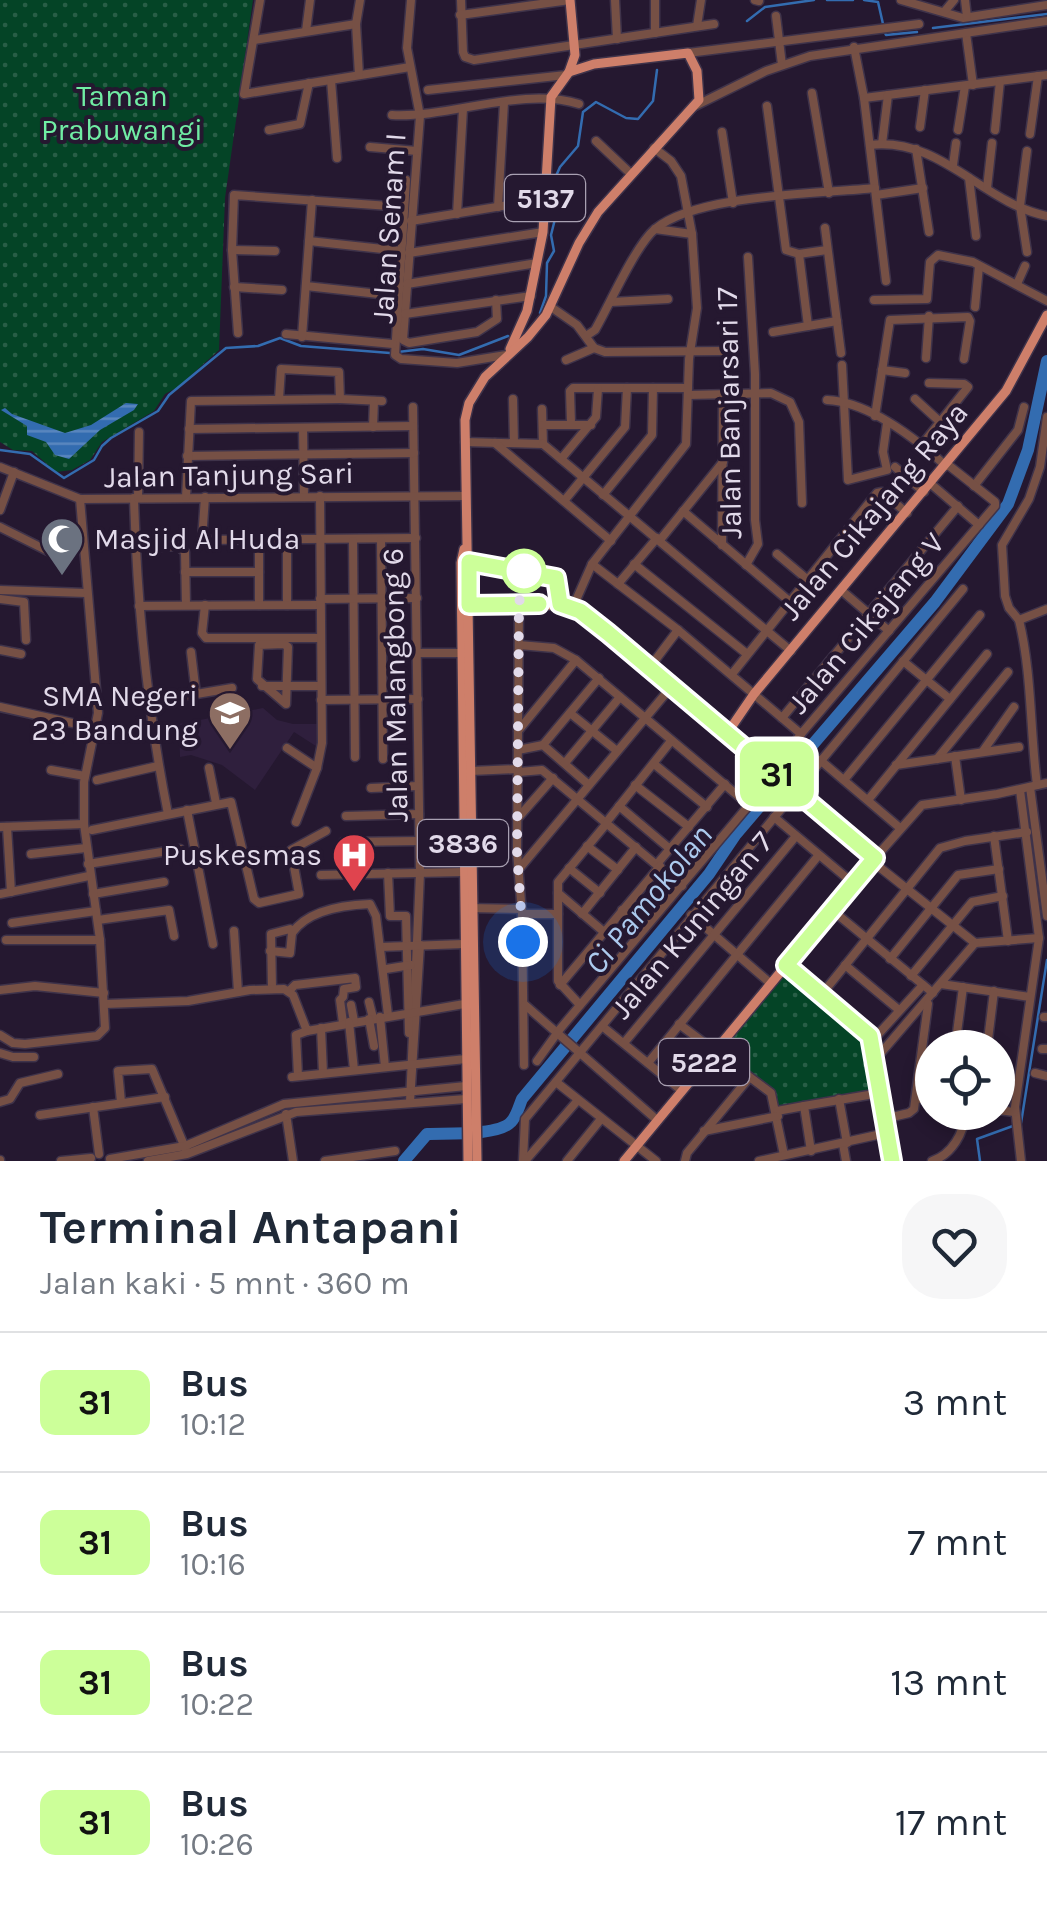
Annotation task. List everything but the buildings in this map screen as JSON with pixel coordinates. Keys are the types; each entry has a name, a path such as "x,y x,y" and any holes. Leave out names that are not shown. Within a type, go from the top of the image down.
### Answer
{"main road":[{"path":"551,97 568,74 576,46 570,0"},
{"path":"576,46 594,64"},
{"path":"465,496 469,403 485,377 539,324 551,306 578,243 630,173 696,106 700,91 688,53 594,64 568,74"},
{"name":"5137","path":"507,354 526,316 537,263 551,97"},
{"name":"Jalan Cikajang Raya","path":"728,732 1006,391 1047,315"},
{"path":"526,316 539,324"},
{"name":"3836","path":"465,496 463,872 468,908 464,944 470,1002"},
{"path":"466,605 572,607 728,732 874,860"},
{"name":"3836","path":"466,605 461,652 470,771 472,1141 468,1161"},
{"name":"5222","path":"624,1161 874,860"},
{"name":"3836","path":"470,1059 466,1098 472,1123"},
{"name":"3836","path":"472,1141 477,1161"}],"street":[{"path":"260,0 244,94 410,67"},
{"path":"306,31 310,0"},
{"path":"360,0 356,24 360,75"},
{"name":"Jalan Senam I","path":"411,0 407,36 420,116 412,222 405,252 404,342 482,331 497,319 496,300"},
{"path":"461,0 465,57 474,60 714,24"},
{"path":"460,15 570,0"},
{"path":"615,0 617,39"},
{"path":"655,33 656,0"},
{"path":"697,26 701,0"},
{"path":"900,0 965,17 1047,5"},
{"path":"944,12 954,0"},
{"path":"964,0 965,17"},
{"path":"776,16 782,65"},
{"path":"696,106 782,65 854,48 1047,21"},
{"path":"254,40 356,24"},
{"path":"688,53 919,24"},
{"path":"958,130 969,85 966,33"},
{"path":"854,48 864,98 886,281"},
{"path":"428,90 568,74"},
{"path":"864,98 1043,75 1030,134"},
{"path":"330,80 337,158"},
{"path":"995,130 1000,81"},
{"path":"270,130 300,124 309,83"},
{"path":"920,127 925,90"},
{"path":"812,93 830,193"},
{"path":"882,144 888,95"},
{"path":"392,115 420,116 551,97 579,104"},
{"path":"498,206 504,104"},
{"path":"767,106 786,250 799,254 827,250"},
{"path":"457,214 463,109"},
{"path":"722,132 733,203"},
{"path":"596,141 630,173"},
{"path":"953,165 956,143"},
{"path":"987,188 992,143"},
{"path":"870,145 919,146 987,188 1047,216"},
{"path":"919,146 929,232"},
{"path":"370,147 417,151"},
{"path":"572,607 592,564 683,449 687,436 689,350 698,298 692,234 679,170 654,148"},
{"path":"1026,151 1020,206 1027,252"},
{"path":"969,178 976,236"},
{"path":"406,180 405,252 394,349 398,358 446,363 507,354"},
{"path":"584,334 595,330 655,229 689,210 781,197 922,188"},
{"path":"238,333 232,250 234,195 404,207"},
{"path":"412,222 545,199"},
{"path":"302,337 312,200"},
{"path":"825,228 841,354"},
{"path":"655,229 692,234"},
{"path":"309,241 405,252 542,232"},
{"path":"232,250 275,251"},
{"path":"799,254 808,326"},
{"name":"Jalan Banjarsari 17","path":"746,565 759,540 748,256"},
{"path":"874,300 929,297 930,262 935,256 980,266 1047,301"},
{"path":"407,284 537,263"},
{"path":"975,307 980,266"},
{"path":"1016,284 1025,266"},
{"path":"306,286 398,296"},
{"path":"234,288 282,290"},
{"path":"405,314 530,296"},
{"path":"611,302 668,298"},
{"path":"551,306 584,334 594,348"},
{"path":"926,358 929,316"},
{"path":"875,416 890,320 929,316 969,318 964,359"},
{"path":"773,332 837,321"},
{"path":"286,334 394,349"},
{"path":"566,360 594,348 610,352 725,351"},
{"path":"842,365 846,478 856,480 891,469"},
{"path":"278,399 278,372 282,369 338,371 340,399"},
{"path":"882,370 905,372"},
{"path":"922,446 968,386 929,383"},
{"path":"571,423 572,388 653,388 782,396 796,410 802,504"},
{"path":"564,501 625,427 627,388"},
{"path":"603,495 652,435 653,388"},
{"path":"561,460 597,414 598,389"},
{"path":"722,545 723,394"},
{"path":"513,399 514,443"},
{"path":"915,399 940,421"},
{"path":"827,400 843,402 888,423 974,486 1018,430 1024,407"},
{"path":"186,498 191,401 378,401 374,426"},
{"name":"Jalan Malangbong 6","path":"410,1102 420,873 413,407"},
{"path":"542,409 544,444"},
{"path":"1047,417 1040,466 1029,498 1002,545 1005,596 1019,620 1028,657 1034,787 1047,916"},
{"path":"888,423 883,452 891,469 958,506 979,525"},
{"path":"543,426 591,425"},
{"path":"188,429 413,426"},
{"path":"303,428 304,497"},
{"path":"139,432 138,606 158,766 168,814"},
{"path":"465,442 544,444 791,650"},
{"path":"495,442 611,541"},
{"path":"187,456 414,453"},
{"path":"618,584 723,462"},
{"name":"Jalan Tanjung Sari","path":"0,467 80,499 465,496"},
{"path":"0,510 14,472"},
{"name":"Jalan Cikajang V","path":"537,1061 775,773 801,734 995,506 974,486"},
{"path":"732,674 880,492 907,513"},
{"path":"296,822 317,768 322,743 320,496"},
{"path":"205,497 202,540 416,538"},
{"path":"0,1035 13,1043 25,1044 102,1033 105,1004 86,848 85,776 98,713 80,499"},
{"path":"782,718 958,506"},
{"path":"683,511 789,601"},
{"path":"0,528 50,552"},
{"path":"259,540 259,605"},
{"path":"286,605 287,540"},
{"path":"382,540 383,759"},
{"path":"353,541 355,757"},
{"path":"162,547 183,549 186,606"},
{"path":"777,554 808,580"},
{"path":"592,564 678,630 801,734"},
{"path":"634,564 747,654"},
{"path":"184,572 258,572"},
{"path":"524,1161 523,1123 963,589"},
{"path":"0,590 86,593"},
{"path":"841,590 889,631"},
{"path":"138,606 286,605 353,598 417,598"},
{"path":"0,599 24,602 26,640"},
{"path":"519,604 517,820 524,1065"},
{"path":"201,605 202,633 206,638 320,638"},
{"path":"1019,620 1047,609"},
{"path":"844,780 980,616"},
{"path":"650,667 678,630"},
{"path":"261,644 288,646 289,688 286,704 257,679 261,644"},
{"path":"519,645 554,648 576,660 749,805"},
{"path":"0,650 21,654"},
{"path":"191,652 196,694"},
{"path":"417,653 461,652"},
{"path":"868,800 987,654"},
{"path":"518,731 576,660"},
{"path":"903,660 950,699"},
{"path":"937,758 1008,672"},
{"path":"518,750 543,745 599,678"},
{"path":"262,686 354,699 418,699"},
{"path":"518,869 672,686"},
{"path":"149,702 232,688"},
{"path":"565,763 620,697"},
{"path":"0,707 93,728"},
{"path":"983,751 1014,707"},
{"path":"570,713 618,752"},
{"path":"580,1005 559,985 558,882 671,741"},
{"path":"543,745 589,785"},
{"path":"911,746 923,760"},
{"path":"896,764 1018,747"},
{"path":"287,748 317,768"},
{"path":"954,756 961,800"},
{"path":"820,760 900,828"},
{"path":"654,764 707,807"},
{"path":"97,780 158,766"},
{"path":"209,768 216,803"},
{"path":"51,770 85,776"},
{"path":"470,771 539,770 608,821 682,886"},
{"path":"517,820 553,778"},
{"path":"559,985 725,784"},
{"path":"635,785 689,827"},
{"path":"370,788 418,786"},
{"path":"1034,787 922,805 874,860 975,943 1039,938"},
{"path":"1021,1161 1016,1121 1039,938 1027,832 1034,787"},
{"path":"12,892 3,827 86,826 231,802 257,903 299,894 289,839"},
{"path":"618,806 670,849"},
{"path":"187,810 213,944"},
{"path":"346,816 419,814"},
{"path":"774,817 854,884"},
{"path":"292,850 326,831"},
{"path":"822,994 944,846 1027,832"},
{"name":"Jalan Kuningan 7","path":"624,1043 796,836"},
{"path":"994,836 1008,941"},
{"path":"343,842 419,841"},
{"path":"587,846 618,870"},
{"path":"31,854 86,848"},
{"path":"88,864 180,848"},
{"path":"582,914 636,848"},
{"path":"648,1063 818,856"},
{"path":"570,868 600,893"},
{"path":"890,959 958,876 999,869"},
{"path":"321,875 463,872"},
{"path":"388,873 390,916 406,916 410,1102"},
{"path":"0,894 89,876"},
{"path":"93,894 164,882"},
{"path":"558,894 604,932"},
{"path":"911,976 972,902 1003,896"},
{"path":"270,951 290,953 292,933 318,912 370,904 374,907 380,946 374,1046"},
{"path":"468,908 558,914"},
{"path":"12,923 169,910 174,936"},
{"path":"622,910 645,928"},
{"path":"832,910 922,984 931,996 925,1030 906,1028"},
{"path":"692,915 770,983"},
{"path":"272,988 273,932 290,929 292,933"},
{"path":"234,931 238,992"},
{"path":"6,940 100,940"},
{"path":"874,1062 975,943"},
{"path":"410,1102 420,944"},
{"path":"420,944 423,1010"},
{"path":"380,946 464,944"},
{"path":"386,969 420,963"},
{"path":"786,965 866,1030 872,1040 892,1161"},
{"path":"845,965 899,1010"},
{"path":"290,990 295,984 355,978 356,986 344,989 340,1000 349,1022"},
{"path":"872,1040 922,984"},
{"path":"941,984 1030,998"},
{"path":"0,990 35,986 104,993"},
{"path":"957,1030 963,987"},
{"path":"105,1004 166,1002 272,988 290,990"},
{"path":"290,990 307,1031"},
{"path":"989,1030 994,991"},
{"path":"390,997 422,992"},
{"path":"369,1002 377,1017 385,1067"},
{"path":"470,1002 307,1031 296,1036 295,1077 470,1059"},
{"path":"524,1004 657,1120"},
{"path":"351,1005 354,1070"},
{"path":"679,1024 771,1093 784,1156"},
{"path":"602,1026 682,1091"},
{"path":"322,1028 323,1073"},
{"path":"0,1053 13,1058 34,1057"},
{"path":"121,1102 118,1071 152,1069 186,1150"},
{"path":"0,1102 10,1099 20,1083 58,1074"},
{"path":"1034,1074 1047,1076"},
{"path":"685,1161 749,1078"},
{"path":"556,1082 656,1161"},
{"path":"148,1161 285,1110 466,1086"},
{"path":"704,1132 804,1106 880,1093"},
{"path":"40,1115 165,1097"},
{"path":"285,1110 466,1098"},
{"path":"839,1099 846,1161"},
{"path":"524,1161 578,1100"},
{"path":"884,1118 912,1112 915,1102"},
{"path":"804,1106 812,1151"},
{"path":"92,1107 93,1158"},
{"path":"285,1110 292,1161"},
{"path":"567,1161 601,1119"},
{"path":"932,1161 946,1154 962,1130"},
{"path":"759,1161 886,1133"},
{"path":"61,1161 110,1160 186,1150"},
{"path":"326,1161 394,1152"}],"shaded area":[{"name":"SMA Negeri 23 Bandung","path":"263,708 277,720 319,724 319,748 294,732 255,790 222,765 191,755 180,757 179,724"}],"green space":[{"name":"Taman Prabuwangi","path":"0,0 253,0 225,198 219,350 165,394 154,411 102,442 90,460 72,470 56,472 32,451 13,450 0,442"},
{"path":"786,965 866,1031 880,1093 777,1111 771,1093 713,1050"}],"water":[{"path":"126,403 138,404 100,430 69,459 55,455 46,442 27,435 27,426 1,410 5,408 65,433 91,425"}],"waterway":[{"path":"747,21 765,7 814,0"},
{"path":"827,0 853,0"},
{"path":"864,0 878,2 883,24"},
{"path":"933,28 1047,14"},
{"path":"885,33 917,32"},
{"path":"540,313 546,296 547,263 554,251 551,235 558,207 552,185 560,167 578,146 583,112 596,102 626,118 638,119 653,101 657,70"},
{"path":"398,352 423,349 459,355 508,336"},
{"path":"0,450 30,454 64,478 94,460 111,438 158,411 169,395 226,348 258,346 280,338 301,346 390,353"},
{"name":"Ci Pamokolan","path":"404,1161 427,1134 484,1132 511,1122 522,1099 709,874 736,834 935,602 1008,504 1028,450 1047,361"},
{"path":"980,1161 977,1139 1021,1123 1047,960"}],"bus line":[{"name":"31","path":"539,604 469,605 469,562 556,578 560,604 580,611 608,633 875,858 786,965 870,1036 892,1161"}],"place":[{"name":"Masjid Al Huda","path":"62,577"},
{"name":"SMA Negeri 23 Bandung","path":"230,751"},
{"name":"Puskesmas","path":"354,893"}],"route":[{"path":"523,942 517,851 519,604 524,571"}]}
